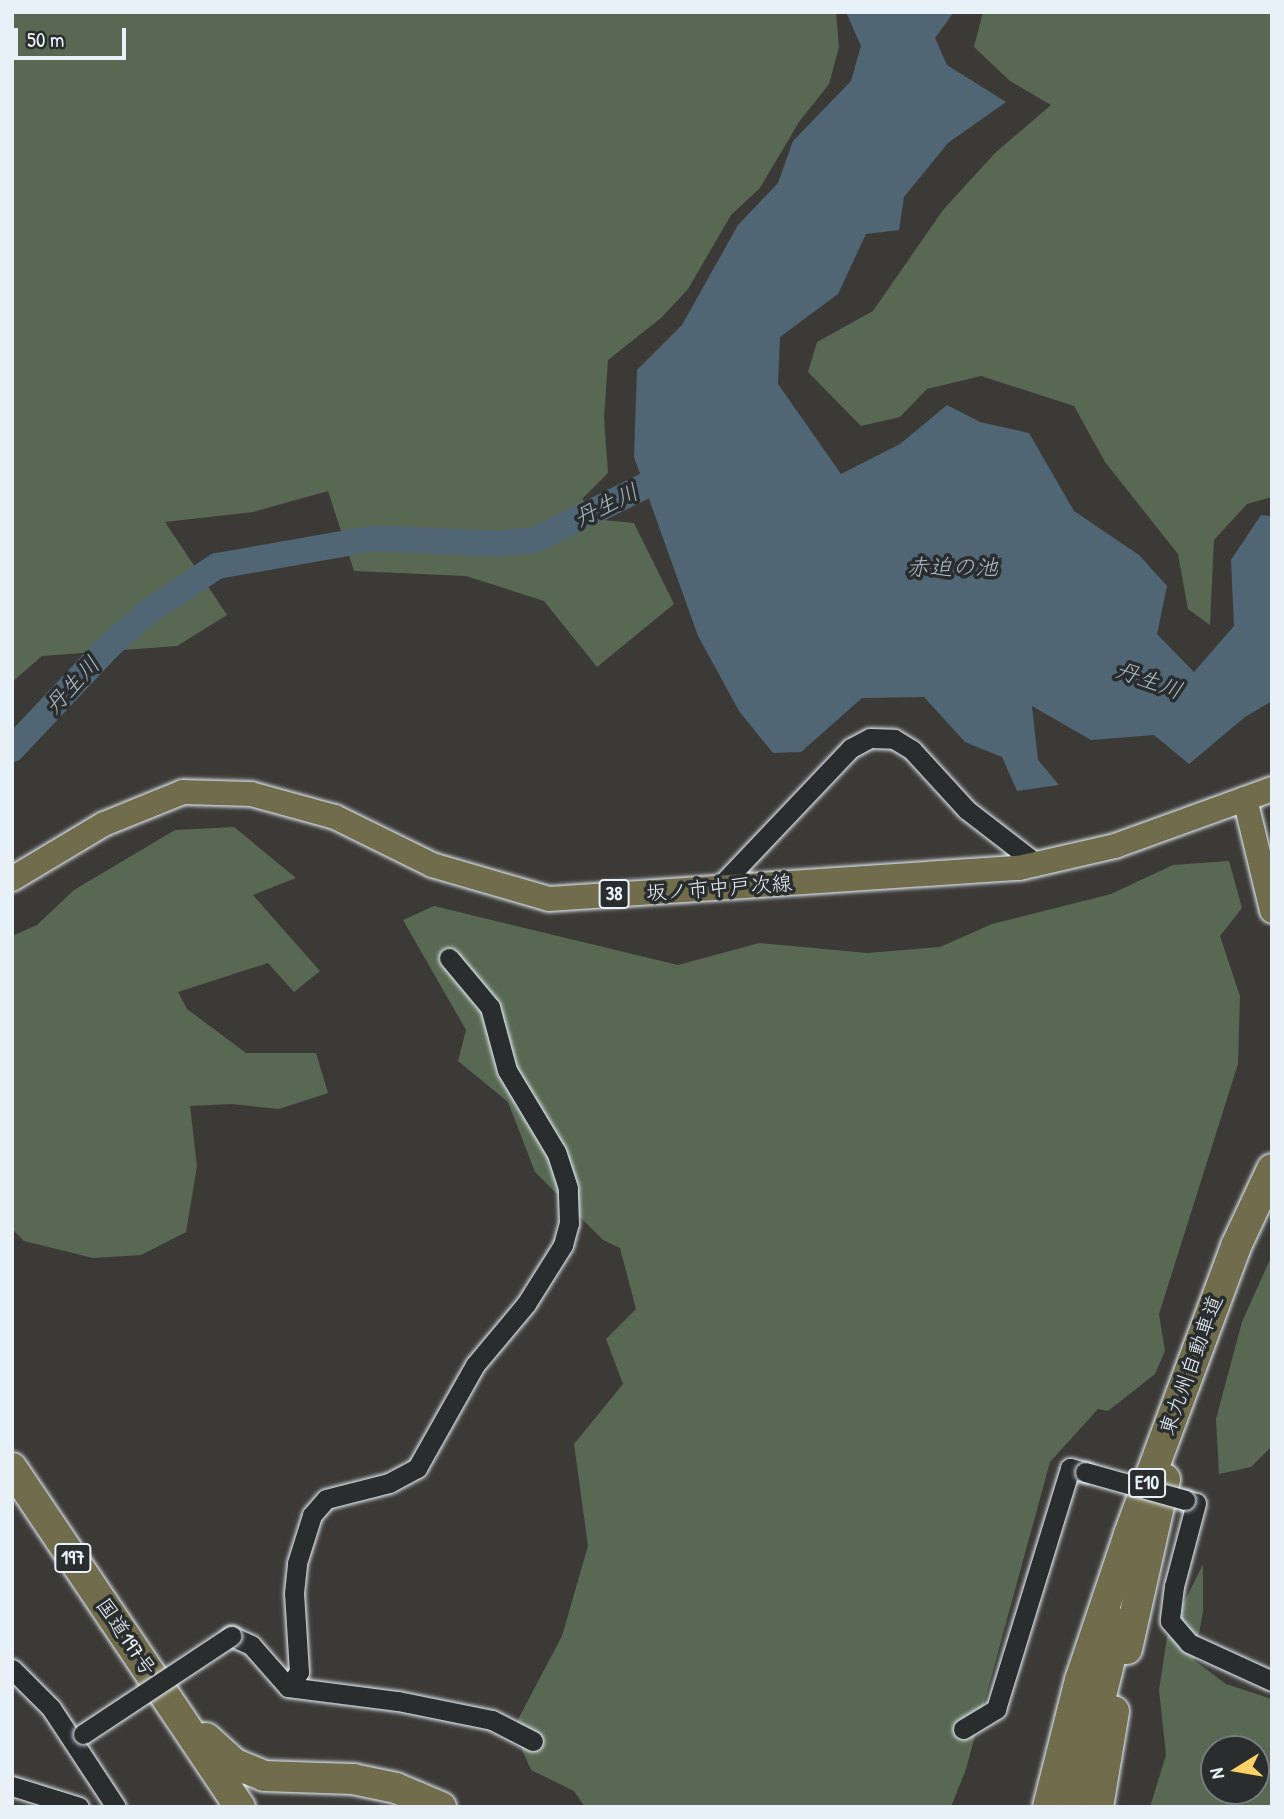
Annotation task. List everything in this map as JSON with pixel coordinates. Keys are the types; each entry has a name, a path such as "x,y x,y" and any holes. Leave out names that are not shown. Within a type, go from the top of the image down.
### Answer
{"highway":[{"name":"東九州自動車道","path":"1048,1807 1080,1680 1129,1534 1236,1246 1272,1170"},
{"name":"東九州自動車道","path":"1074,1807 1101,1685 1168,1468 1272,1170"},
{"path":"1030,1807 1077,1632 1104,1560 1236,1246"},
{"path":"12,1441 80,1568"},
{"name":"国道197号","path":"12,1468 240,1807"},
{"path":"1098,1807 1118,1691 1168,1468"},
{"path":"12,1494 80,1568"},
{"path":"133,1648 210,1742 249,1771 374,1783 441,1807"}],"main road":[{"name":"坂ノ市中戸次線","path":"12,879 104,824 183,792 251,794 335,817 432,865 550,899 1037,864 1115,846 1272,789"},
{"path":"1245,799 1272,911"}],"street":[{"path":"718,888 850,748 870,738 894,739 912,750 967,810 1037,864"},
{"path":"288,1687 299,1672 294,1592 298,1563 312,1516 326,1499 389,1483 417,1468 475,1365 526,1304 557,1255 569,1223 568,1188 556,1152 507,1070 490,1007 449,958"},
{"path":"963,1729 996,1709 1070,1468 1196,1503 1174,1586 1170,1621 1189,1643 1272,1681"},
{"path":"77,1738 231,1636 251,1645 288,1687 398,1701 492,1720 533,1741"},
{"path":"12,1669 77,1738 116,1807"},
{"path":"12,1786 79,1807"}],"green space":[{"path":"12,12 836,12 839,47 829,84 799,122 760,188 731,215 688,289 661,318 608,360 604,418 608,473 582,499 603,520 634,523 674,604 597,667 544,601 466,576 354,571 328,491 253,512 165,522 227,615 177,646 42,656 12,682"},
{"path":"983,12 1272,12 1272,497 1247,504 1214,540 1210,625 1188,609 1178,554 1105,462 1074,406 981,376 927,389 900,417 861,426 808,372 817,342 873,311 943,210 996,152 1051,105 1010,81 974,47"},
{"path":"234,827 296,878 253,895 320,971 294,992 268,963 178,992 187,1009 246,1053 316,1053 328,1093 279,1109 231,1104 190,1106 197,1166 186,1232 141,1255 93,1258 24,1241 12,1229 12,936 37,925 74,890 175,830"},
{"path":"1229,861 1242,908 1220,936 1240,996 1238,1064 1159,1314 1165,1351 1155,1374 1108,1411 1098,1409 1050,1462 966,1769 951,1807 585,1807 574,1791 531,1770 513,1729 562,1636 588,1546 574,1444 623,1384 606,1339 636,1309 620,1248 603,1240 535,1172 508,1102 458,1061 466,1030 403,920 434,906 678,965 759,943 867,953 940,947 992,924 1111,894 1173,865"},
{"path":"1272,1255 1272,1446 1251,1467 1219,1474 1216,1419 1242,1322"},
{"path":"1203,1564 1203,1612 1194,1660 1226,1684 1272,1699 1272,1807 1150,1807 1166,1755 1159,1690 1167,1637"}],"water":[{"name":"赤迫の池","path":"846,12 954,12 935,38 947,65 1006,102 948,143 904,197 899,230 866,234 838,294 780,337 778,384 841,474 900,444 947,405 980,422 1029,433 1074,511 1139,555 1167,586 1157,634 1194,672 1234,626 1231,560 1261,515 1272,516 1272,701 1245,717 1189,764 1154,735 1091,740 1032,706 1038,760 1059,785 1017,791 1002,757 965,742 924,697 862,698 801,752 773,753 739,711 698,636 634,457 637,370 682,325 738,225 778,183 793,141 851,81 861,46"}],"waterway":[{"name":"丹生川","path":"12,749 108,647 148,612 217,566 375,538 497,544 535,540 659,479 678,487"}]}
